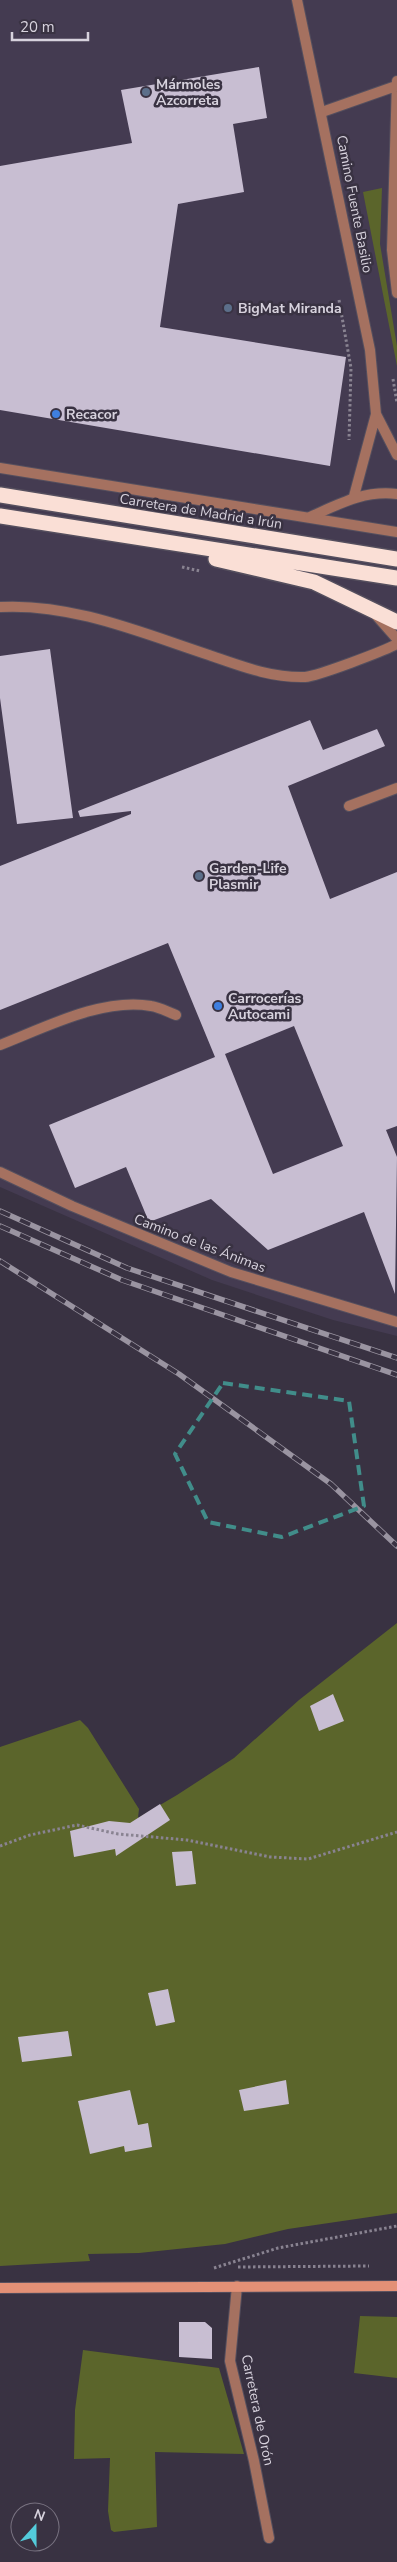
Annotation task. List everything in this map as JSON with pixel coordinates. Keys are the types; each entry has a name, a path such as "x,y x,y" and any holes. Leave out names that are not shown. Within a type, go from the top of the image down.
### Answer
{"highway":[{"name":"Carretera de Madrid a Irún","path":"0,495 397,560"},
{"path":"0,516 397,578"},
{"path":"102,532 314,582 337,591 374,613 397,622"}],"street":[{"name":"Camino Fuente Basilio","path":"297,0 322,112 370,350 376,414 354,496"},
{"path":"322,112 396,84 392,250 397,292"},
{"name":"Camino Fuente Basilio","path":"376,414 397,455"},
{"name":"Carretera de Madrid a Irún","path":"0,468 397,532"},
{"path":"310,517 354,496 384,492 397,494"},
{"path":"0,607 69,611 132,629 265,674 306,677 384,651 397,644"},
{"path":"374,613 397,639"},
{"path":"349,806 397,788"},
{"path":"0,1045 82,1013 122,1006 151,1006 176,1015"},
{"name":"Camino de las Ánimas","path":"0,1172 72,1206 231,1272 397,1322"},
{"name":"Carretera de Orón","path":"236,2286 230,2361 254,2461 269,2538"},
{"path":"0,2288 397,2286"}],"path":[{"path":"337,291 351,368 351,411 348,444"},
{"path":"181,567 210,574"},
{"path":"0,1846 30,1835 77,1825 118,1834 187,1840 270,1857 308,1859 397,1832"},
{"path":"213,2268 278,2248 397,2226"},
{"path":"246,2266 378,2266"}],"highlighted area":[{"path":"223,1383 349,1401 364,1506 282,1537 208,1522 175,1454"}],"shaded area":[{"path":"0,0 397,0 397,1336 333,1320 212,1280 0,1187"}],"green space":[{"path":"382,188 380,244 397,346 397,366 363,192"},
{"path":"397,1623 397,2213 288,2229 225,2244 139,2253 88,2254 90,2261 0,2266 0,1747 80,1720 88,1728 139,1809 138,1818 234,1758 299,1700"},
{"path":"360,2316 397,2317 397,2378 354,2373"},
{"path":"83,2350 219,2368 244,2454 155,2452 157,2527 114,2532 111,2530 108,2511 110,2458 74,2459 75,2410"}],"building":[{"path":"259,67 267,118 233,124 244,192 178,204 160,327 346,357 330,466 0,410 0,166 132,143 121,90"},
{"path":"50,649 73,818 17,824 0,698 0,656"},
{"path":"310,720 323,750 377,729 385,746 288,786 330,899 397,872 397,1126 386,1130 397,1157 395,1294 364,1212 268,1250 211,1199 149,1222 126,1167 75,1188 49,1125 215,1057 168,943 0,1010 0,866 131,814 131,811 80,817 78,811","holes":["294,1026 343,1146 273,1174 225,1054"]},
{"path":"333,1694 344,1721 319,1731 310,1706"},
{"path":"160,1804 170,1820 116,1856 115,1849 74,1857 70,1831 109,1821 130,1823"},
{"path":"192,1851 196,1884 176,1886 172,1852"},
{"path":"168,1989 175,2022 156,2026 148,1993"},
{"path":"68,2031 72,2056 22,2062 18,2037"},
{"path":"286,2080 289,2104 244,2111 239,2090"},
{"path":"130,2090 138,2125 148,2123 152,2147 125,2152 124,2146 90,2154 78,2101"},
{"path":"179,2322 205,2322 212,2328 212,2359 179,2357"}],"railway":[{"path":"0,1211 127,1268 397,1358"},
{"path":"0,1226 122,1280 397,1375"},
{"path":"0,1261 179,1374 331,1484 397,1546"}],"place":[{"name":"Mármoles Azcorreta","path":"146,92"},
{"name":"BigMat Miranda","path":"228,308"},
{"name":"Recacor","path":"56,414"},
{"name":"Garden-Life Plasmir","path":"199,876"},
{"name":"Carrocerías Autocami","path":"218,1006"}]}
